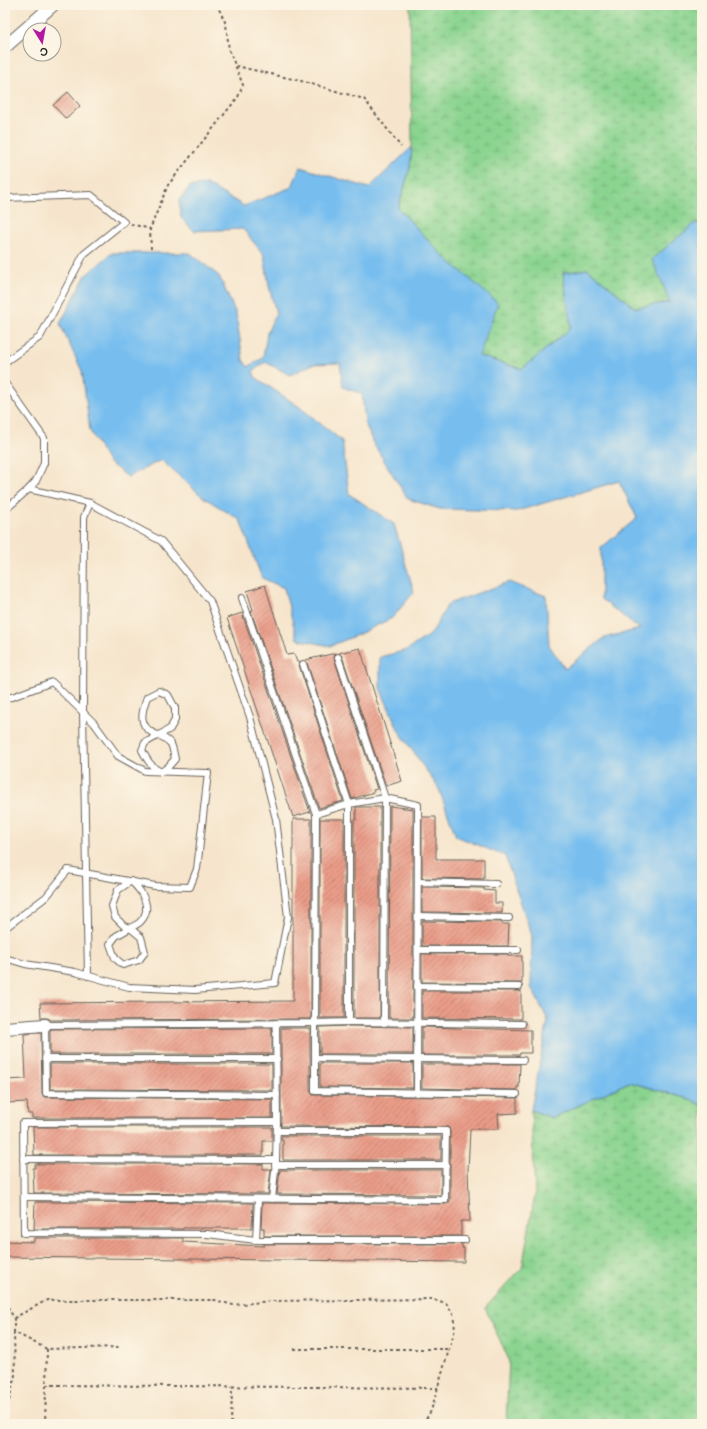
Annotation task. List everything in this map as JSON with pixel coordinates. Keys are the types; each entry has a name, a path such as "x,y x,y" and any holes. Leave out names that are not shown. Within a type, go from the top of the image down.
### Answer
{"street":[{"path":"5,47 53,5"},
{"path":"5,1028 45,1025"}],"lane":[{"path":"5,198 92,195 124,222 84,254 40,337 5,362"},
{"path":"5,382 44,438 44,463 36,481 5,510"},
{"path":"5,958 25,964 75,972 129,987 195,990 275,983 288,917 276,819 250,717 210,601 161,541 90,503 29,489"},
{"path":"88,976 84,713 84,517 90,503"},
{"path":"242,598 316,814 314,1023 315,1091 517,1094"},
{"path":"338,656 385,798 384,1023"},
{"path":"303,664 349,804 349,1022"},
{"path":"5,698 12,697 52,682 94,723 118,756 145,771 208,774 200,830 197,869 190,888 155,886 68,870 46,898 5,928"},
{"path":"161,772 148,762 142,750 145,743 159,735 170,729 175,720 175,708 168,695 159,691 147,697 141,713 144,724 153,733 159,735 171,744 175,759 161,772"},
{"path":"316,814 349,804 385,798 418,805 417,1093"},
{"path":"131,881 118,890 112,906 115,917 124,926 130,928 141,937 145,952 139,960 123,964 115,958 110,944 116,936 130,928 141,922 146,913 146,901 138,888 131,881"},
{"path":"418,882 496,884"},
{"path":"418,916 509,918"},
{"path":"418,950 518,950"},
{"path":"417,986 519,987"},
{"path":"277,1095 46,1093 45,1025 349,1022 522,1024"},
{"path":"272,1199 276,1162 277,1131 276,1023"},
{"path":"315,1058 523,1060"},
{"path":"45,1059 277,1059"},
{"path":"277,1122 23,1123 24,1232 207,1234 256,1240 465,1240"},
{"path":"24,1197 445,1200 446,1132 277,1131"},
{"path":"24,1159 446,1166"},
{"path":"256,1240 258,1199"}],"path":[{"path":"151,249 150,230 168,185 238,97 243,85 229,50 226,24 218,5"},
{"path":"236,66 300,81 364,99 401,147"},
{"path":"124,222 150,230"},
{"path":"14,1318 47,1300 215,1300 233,1305 271,1301 433,1299 446,1303 453,1314 455,1328 431,1411 422,1424"},
{"path":"5,1302 14,1318 15,1375 5,1418"},
{"path":"14,1332 47,1349 120,1348"},
{"path":"45,1424 47,1349"},
{"path":"294,1349 450,1349"},
{"path":"46,1386 438,1388"},
{"path":"231,1424 232,1387"}],"green space":[{"path":"410,5 702,5 702,222 694,224 671,302 635,308 588,269 563,273 571,328 522,369 479,356 442,255 398,208 410,168 412,147"},
{"path":"629,1082 693,1100 702,1106 702,1424 506,1424 509,1360 485,1308 522,1268 535,1194 531,1110 552,1118"}],"water":[{"path":"412,147 410,168 398,208 442,255 498,303 479,356 522,369 571,328 563,273 588,269 635,308 670,302 652,259 694,224 702,222 702,1106 693,1100 629,1082 552,1118 531,1110 548,1020 531,987 532,936 505,856 456,836 439,789 399,731 380,688 380,657 407,650 432,633 448,604 509,582 546,596 549,645 565,669 604,638 640,629 601,599 601,548 637,518 619,481 517,511 440,509 408,499 373,443 365,423 362,394 343,387 340,363 313,364 290,375 265,362 253,371 255,377 301,408 342,441 349,494 394,524 414,592 392,618 330,646 297,639 284,588 262,578 240,520 203,497 161,460 128,477 108,462 90,431 82,371 60,324 86,275 112,253 190,253 219,276 236,314 243,360 248,367 263,358 267,333 276,313 269,286 264,255 243,229 194,231 181,218 179,201 189,187 206,184 244,206 292,187 300,167 369,188"}],"building":[{"path":"68,92 80,106 66,119 53,105"},
{"path":"265,585 287,655 294,654 297,662 299,662 343,801 319,808 251,611 253,610 247,591"},
{"path":"242,613 310,812 293,817 227,618"},
{"path":"360,648 402,781 386,786 342,656 339,653"},
{"path":"336,653 334,658 377,789 373,790 374,792 352,799 305,660"},
{"path":"390,806 413,809 413,1018 389,1018"},
{"path":"356,807 380,807 380,1018 354,1018 354,820 356,820"},
{"path":"422,817 436,817 436,859 484,859 484,879 422,878"},
{"path":"293,819 311,819 311,1019 51,1020 48,1018 41,1018 40,1003 293,1001"},
{"path":"320,819 344,819 344,1018 320,1018"},
{"path":"422,887 484,888 484,890 495,891 495,903 502,903 502,913 422,912"},
{"path":"422,921 502,922 502,924 509,924 508,946 422,946"},
{"path":"422,954 508,954 508,956 522,956 522,983 422,982"},
{"path":"422,991 521,991 521,1019 422,1018"},
{"path":"320,1027 413,1027 413,1054 320,1054"},
{"path":"422,1027 531,1030 531,1053 520,1053 520,1055 422,1055"},
{"path":"272,1028 272,1054 50,1054 51,1029"},
{"path":"281,1028 310,1028 310,1091 313,1095 517,1098 517,1113 498,1114 499,1129 470,1129 468,1170 470,1221 461,1221 461,1236 264,1236 264,1228 261,1228 262,1203 445,1204 449,1203 450,1200 450,1131 448,1127 281,1126"},
{"path":"41,1033 42,1093 44,1097 272,1099 272,1118 32,1118 32,1114 28,1114 27,1102 5,1103 5,1080 26,1079 24,1034"},
{"path":"320,1063 413,1063 413,1088 320,1087"},
{"path":"50,1064 272,1064 272,1090 50,1089"},
{"path":"422,1064 520,1064 519,1087 517,1087 517,1090 422,1088"},
{"path":"33,1127 272,1127 272,1141 263,1141 263,1155 34,1155"},
{"path":"281,1136 441,1136 441,1160 283,1160 283,1140 281,1140"},
{"path":"35,1164 263,1164 263,1169 271,1169 268,1194 34,1193 33,1168 35,1168"},
{"path":"280,1170 441,1170 441,1195 277,1194"},
{"path":"35,1202 253,1203 252,1228 34,1229"},
{"path":"34,1238 183,1238 183,1242 264,1246 264,1244 462,1244 462,1248 464,1248 464,1262 5,1257 5,1241 34,1242"}]}
